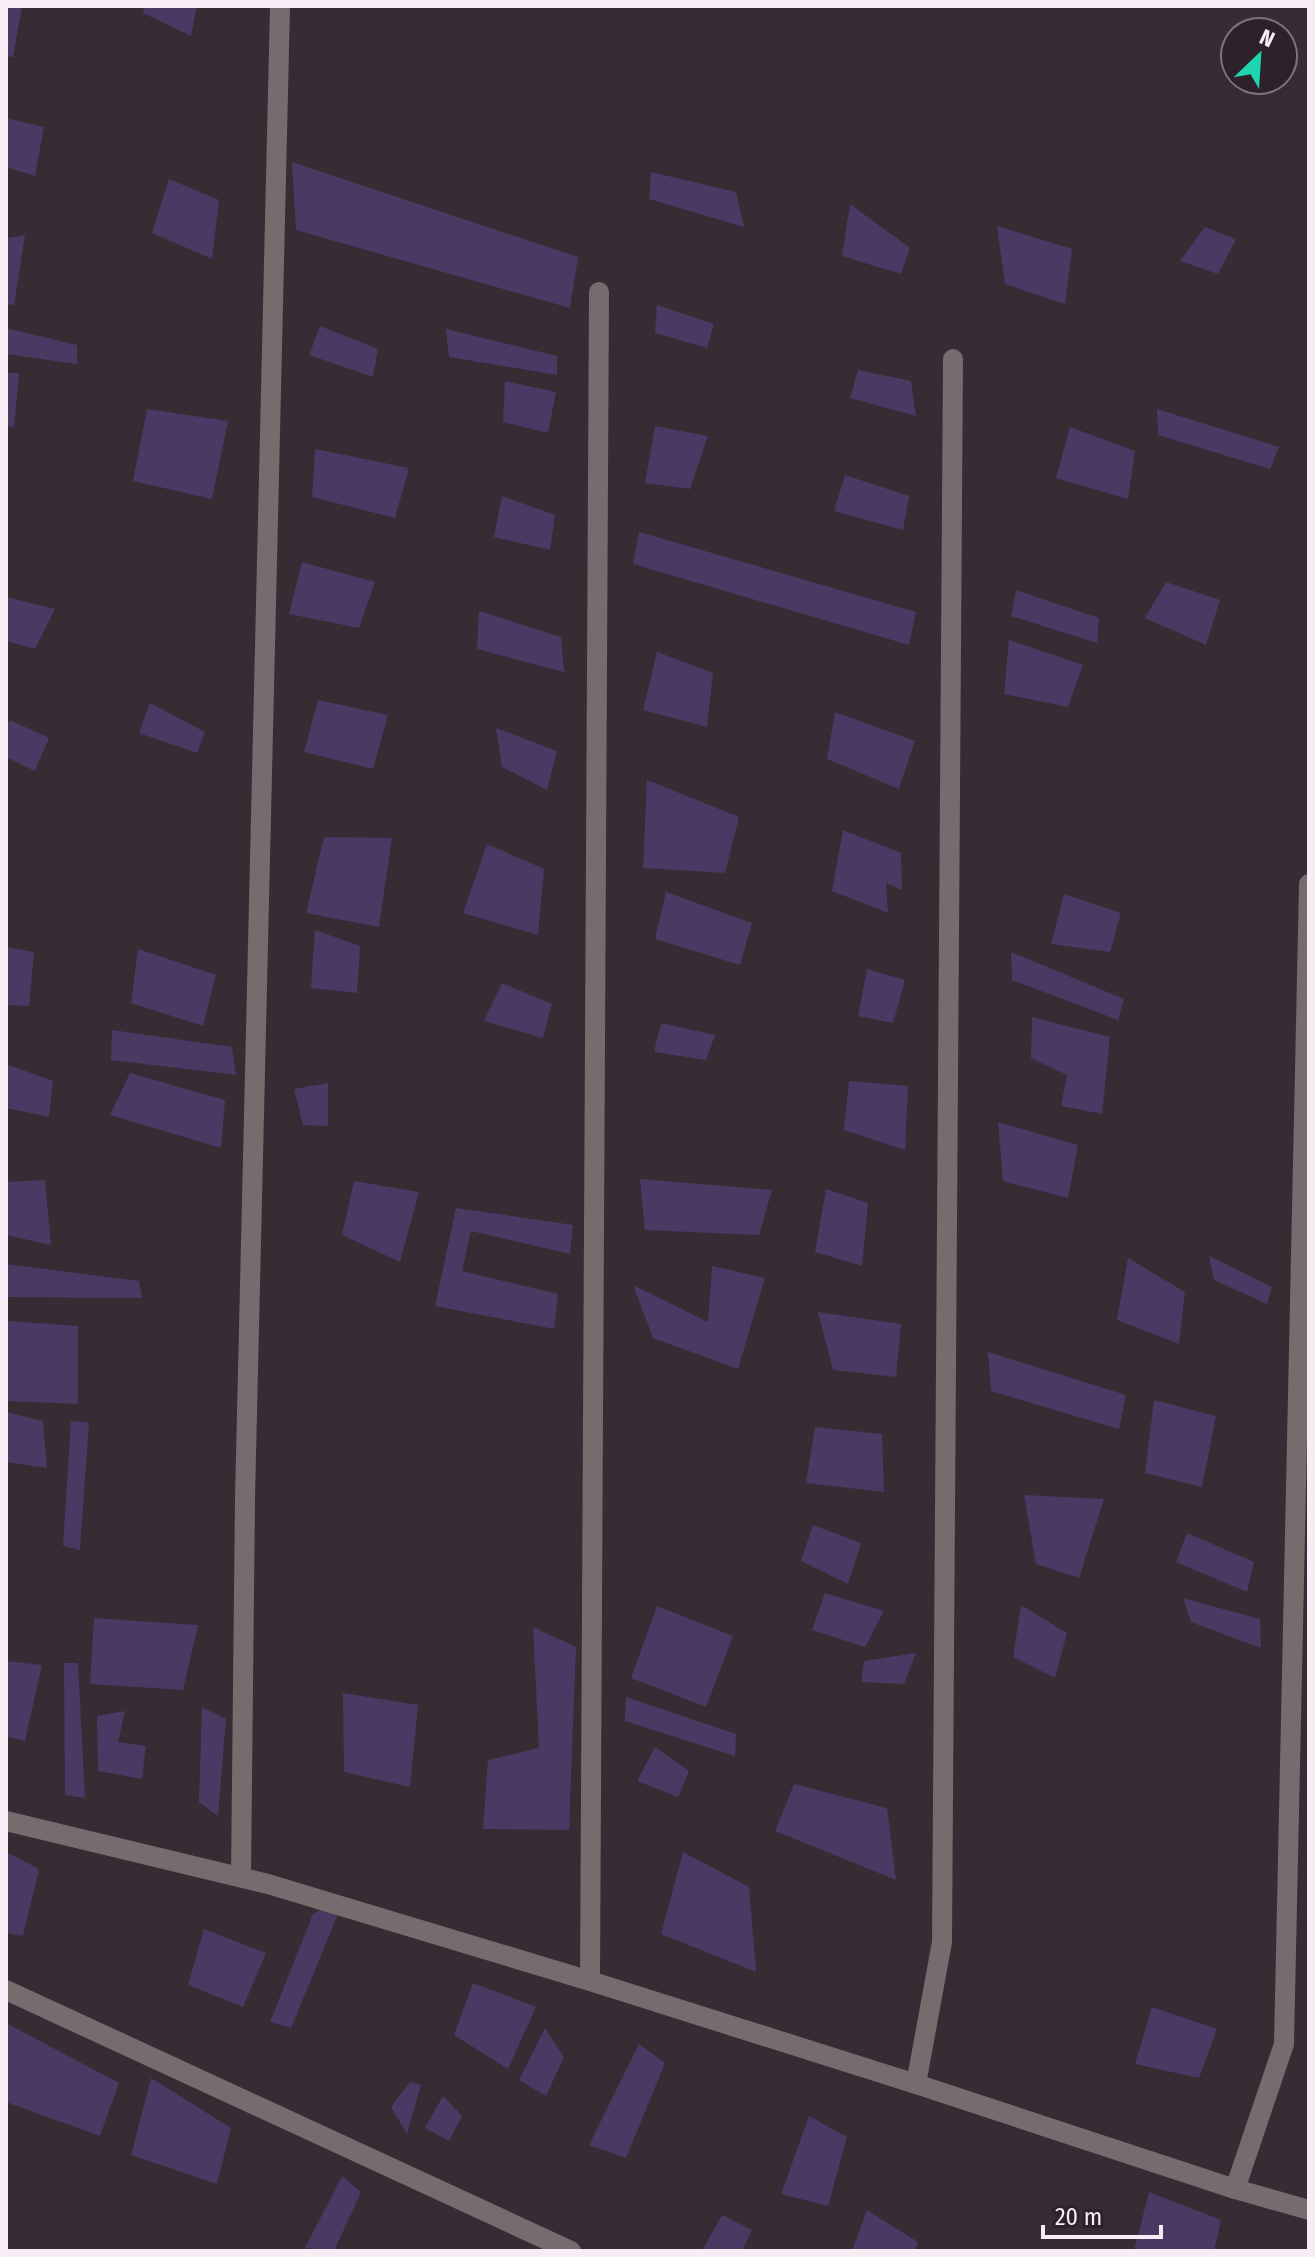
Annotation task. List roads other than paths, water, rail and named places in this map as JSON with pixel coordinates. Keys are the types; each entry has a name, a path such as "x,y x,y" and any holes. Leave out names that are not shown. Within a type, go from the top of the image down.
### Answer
{"street":[{"path":"241,1876 245,1498 280,7"},
{"path":"590,1981 599,292"},
{"path":"916,2084 942,1942 953,359"},
{"path":"1235,2189 1284,2044 1309,884"},
{"path":"6,1821 241,1876 590,1981 1235,2189 1309,2210"},
{"path":"6,1990 571,2251"}]}
